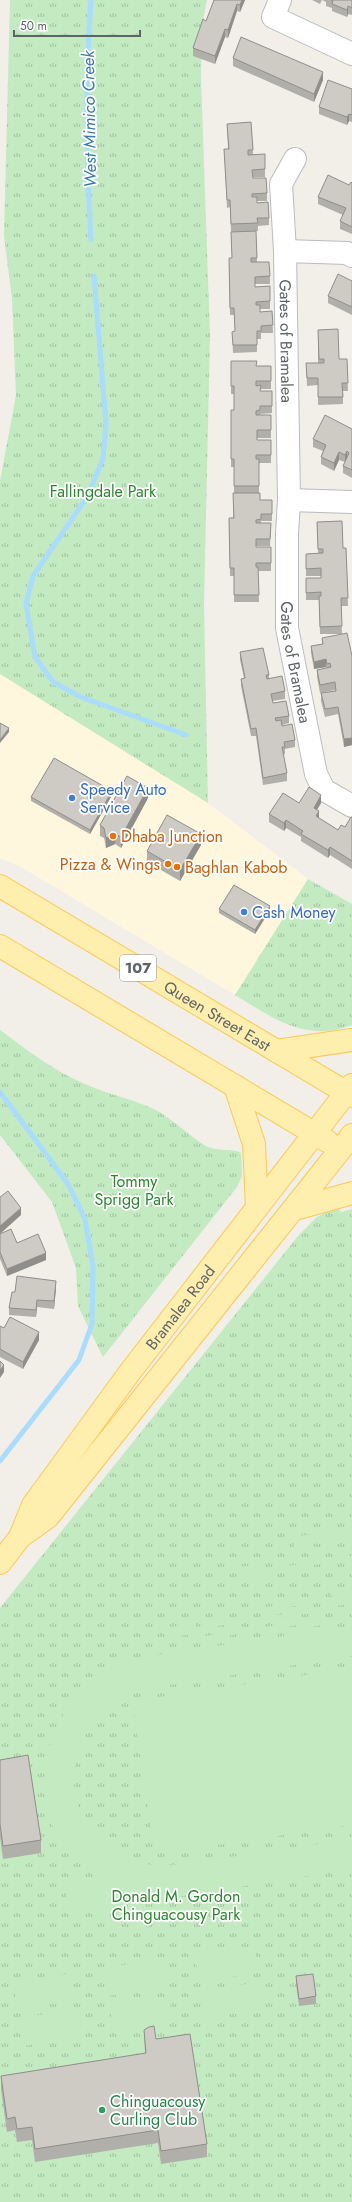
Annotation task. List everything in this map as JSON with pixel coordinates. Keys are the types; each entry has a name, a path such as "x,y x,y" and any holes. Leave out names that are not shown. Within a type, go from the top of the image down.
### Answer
{"main road":[{"name":"Queen Street East","path":"0,886 276,1051 350,1091"},
{"path":"0,946 315,1133 348,1147"},
{"path":"276,1051 352,1040"},
{"path":"235,1086 254,1144 257,1208"},
{"name":"Bramalea Road","path":"20,1537 32,1505 130,1372 315,1133 350,1091"},
{"name":"Bramalea Road","path":"0,1563 20,1537 48,1517 295,1209 348,1147"},
{"path":"295,1209 352,1193"}],"street":[{"path":"280,0 273,17 352,54"},
{"name":"Gates of Bramalea","path":"295,159 281,184 285,251 289,500 287,534 287,628 316,774 324,790 352,806"},
{"path":"285,251 340,252 352,256"},
{"path":"289,500 352,502"}],"shaded area":[{"path":"0,674 208,803 308,879 235,995 21,867 0,858"}],"green space":[{"name":"Fallingdale Park","path":"10,0 207,0 202,25 201,78 210,336 204,606 208,803 0,674 0,481 16,395 12,299 4,236"},
{"path":"308,879 352,904 352,1025 336,1030 320,1031 290,1025 263,1012 235,995"},
{"name":"Tommy Sprigg Park","path":"0,1030 41,1060 62,1073 93,1088 154,1109 168,1117 193,1137 210,1148 241,1153 242,1176 237,1187 103,1357 78,1306 76,1268 52,1202 0,1135"},
{"name":"Donald M. Gordon Chinguacousy Park","path":"338,1206 341,1212 352,1209 352,2202 0,2202 0,1608 298,1236 317,1217"},
{"path":"352,1528 352,1538 294,1547 293,1537"},
{"path":"352,1556 352,1559 262,1573 263,1580 243,1583 240,1567 261,1564 262,1570"},
{"path":"352,1590 352,1604 333,1606 332,1601 239,1614 238,1611 332,1598 331,1593"},
{"path":"324,1608 324,1611 196,1629 196,1634 171,1637 170,1627 195,1623 196,1627"},
{"path":"322,1615 323,1625 298,1629 298,1625 199,1640 198,1637 297,1622 297,1619"},
{"path":"352,1626 352,1656 131,1691 104,1709 91,1724 79,1750 74,1775 77,1800 86,1822 101,1841 121,1855 146,1864 175,1865 352,1839 352,1869 69,1914 65,1884 97,1878 81,1865 59,1839 50,1817 45,1795 45,1771 49,1748 57,1726 69,1706 84,1688 107,1671 121,1664 142,1657"},
{"path":"352,1668 352,1825 155,1854 132,1701"},
{"path":"254,1946 258,1973 199,1982 195,1955"},
{"path":"163,1959 168,1987 108,1996 104,1968"},
{"path":"72,1973 76,2000 17,2009 13,1982"},
{"path":"260,1982 263,2009 204,2018 200,1991"},
{"path":"169,1996 173,2023 114,2032 109,2005"},
{"path":"78,2009 82,2037 23,2046 19,2018"}],"building":[{"path":"214,0 242,0 240,5 237,4 228,30 225,29 215,56 193,48 203,19 206,21"},
{"path":"331,0 352,0 352,8 348,6 347,10 332,4 333,1"},
{"path":"241,37 323,72 314,94 233,58"},
{"path":"328,80 352,89 352,115 349,114 347,117 319,107"},
{"path":"251,122 253,150 248,150 248,155 265,154 265,169 252,170 253,178 266,178 267,193 252,194 252,197 257,197 257,203 268,202 269,218 257,218 258,223 231,224 230,200 227,200 224,149 229,149 227,124"},
{"path":"328,175 349,185 351,182 352,183 352,227 340,221 346,208 318,197"},
{"path":"256,231 257,258 251,258 251,262 269,262 270,276 255,277 255,287 270,286 270,301 256,302 256,305 260,305 260,312 272,311 273,325 261,326 261,331 257,331 257,345 233,345 232,332 235,331 234,308 230,308 229,258 232,258 231,232"},
{"path":"338,274 352,281 352,307 328,296"},
{"path":"338,329 339,359 347,359 348,383 342,383 343,397 318,397 318,378 307,378 306,363 324,363 324,359 319,359 318,330"},
{"path":"231,361 257,361 256,366 271,366 271,381 256,381 256,386 261,385 260,391 272,391 272,406 260,406 260,410 256,411 256,415 271,415 271,430 257,430 257,440 271,440 271,455 256,455 256,459 259,459 259,486 234,486 234,459 231,459 231,410 234,410 234,386 231,386"},
{"path":"325,415 352,429 352,470 343,466 349,453 347,451 345,455 339,452 334,463 321,457 326,445 313,439"},
{"path":"233,493 260,493 260,500 272,500 272,514 261,514 261,519 256,520 256,523 271,523 270,539 256,539 256,547 271,547 271,563 256,563 256,567 258,567 259,595 234,595 234,568 230,568 229,518 234,518"},
{"path":"342,521 343,548 346,548 348,598 341,598 342,626 320,627 319,596 321,596 321,592 306,593 306,578 321,578 321,568 306,569 306,554 323,553 323,549 318,549 317,522"},
{"path":"347,633 352,656 352,738 344,739 338,707 325,709 321,693 336,691 335,682 320,685 317,670 331,667 330,663 327,664 326,659 314,662 311,646 323,644 322,638"},
{"path":"263,648 269,675 266,675 267,679 282,676 285,691 271,694 273,703 286,701 289,716 275,718 276,721 281,720 282,726 292,724 295,740 284,742 285,747 282,747 287,773 263,778 256,728 251,729 241,679 245,678 240,652"},
{"path":"0,723 9,728 0,740"},
{"name":"Speedy Auto Service","path":"54,758 112,791 90,830 31,797"},
{"path":"127,776 148,788 121,837 115,834 106,838 104,828 100,825"},
{"path":"309,787 321,795 314,808 319,811 316,816 338,830 341,825 345,827 352,817 352,861 330,847 328,850 301,834 303,831 286,820 284,823 269,814 283,793 299,803"},
{"path":"167,815 201,834 180,870 147,851"},
{"name":"Cash Money","path":"234,885 270,906 255,930 219,909"},
{"path":"8,1191 21,1208 0,1226 0,1197"},
{"path":"11,1229 17,1243 38,1234 46,1253 7,1269 0,1252 0,1234"},
{"path":"17,1276 56,1281 54,1301 37,1300 36,1310 9,1308 12,1292 15,1292"},
{"path":"10,1317 39,1332 23,1362 0,1349 0,1326 4,1328"},
{"path":"0,1361 4,1365 0,1370"},
{"path":"28,1755 41,1840 3,1846 0,1824 0,1760"},
{"path":"313,1974 316,1996 299,1999 296,1976"},
{"name":"Chinguacousy Curling Club","path":"154,2026 156,2039 190,2034 207,2144 161,2151 158,2130 35,2149 32,2127 17,2129 15,2117 7,2119 1,2076 146,2053 144,2030"}],"waterway":[{"name":"West Mimico Creek","path":"91,0 87,120 91,239"},
{"name":"West Mimico Creek","path":"89,165 93,180"},
{"path":"94,276 106,423 103,459 87,497 33,576 26,604 35,657 53,682 81,697 186,735"},
{"path":"0,1092 68,1184 85,1219 93,1266 92,1324 79,1360 0,1461"}],"place":[{"name":"Speedy Auto Service","path":"72,798"},
{"name":"Dhaba Junction","path":"113,836"},
{"name":"Pizza & Wings","path":"168,864"},
{"name":"Baghlan Kabob","path":"177,867"},
{"name":"Cash Money","path":"244,912"},
{"name":"Chinguacousy Curling Club","path":"102,2110"}]}
